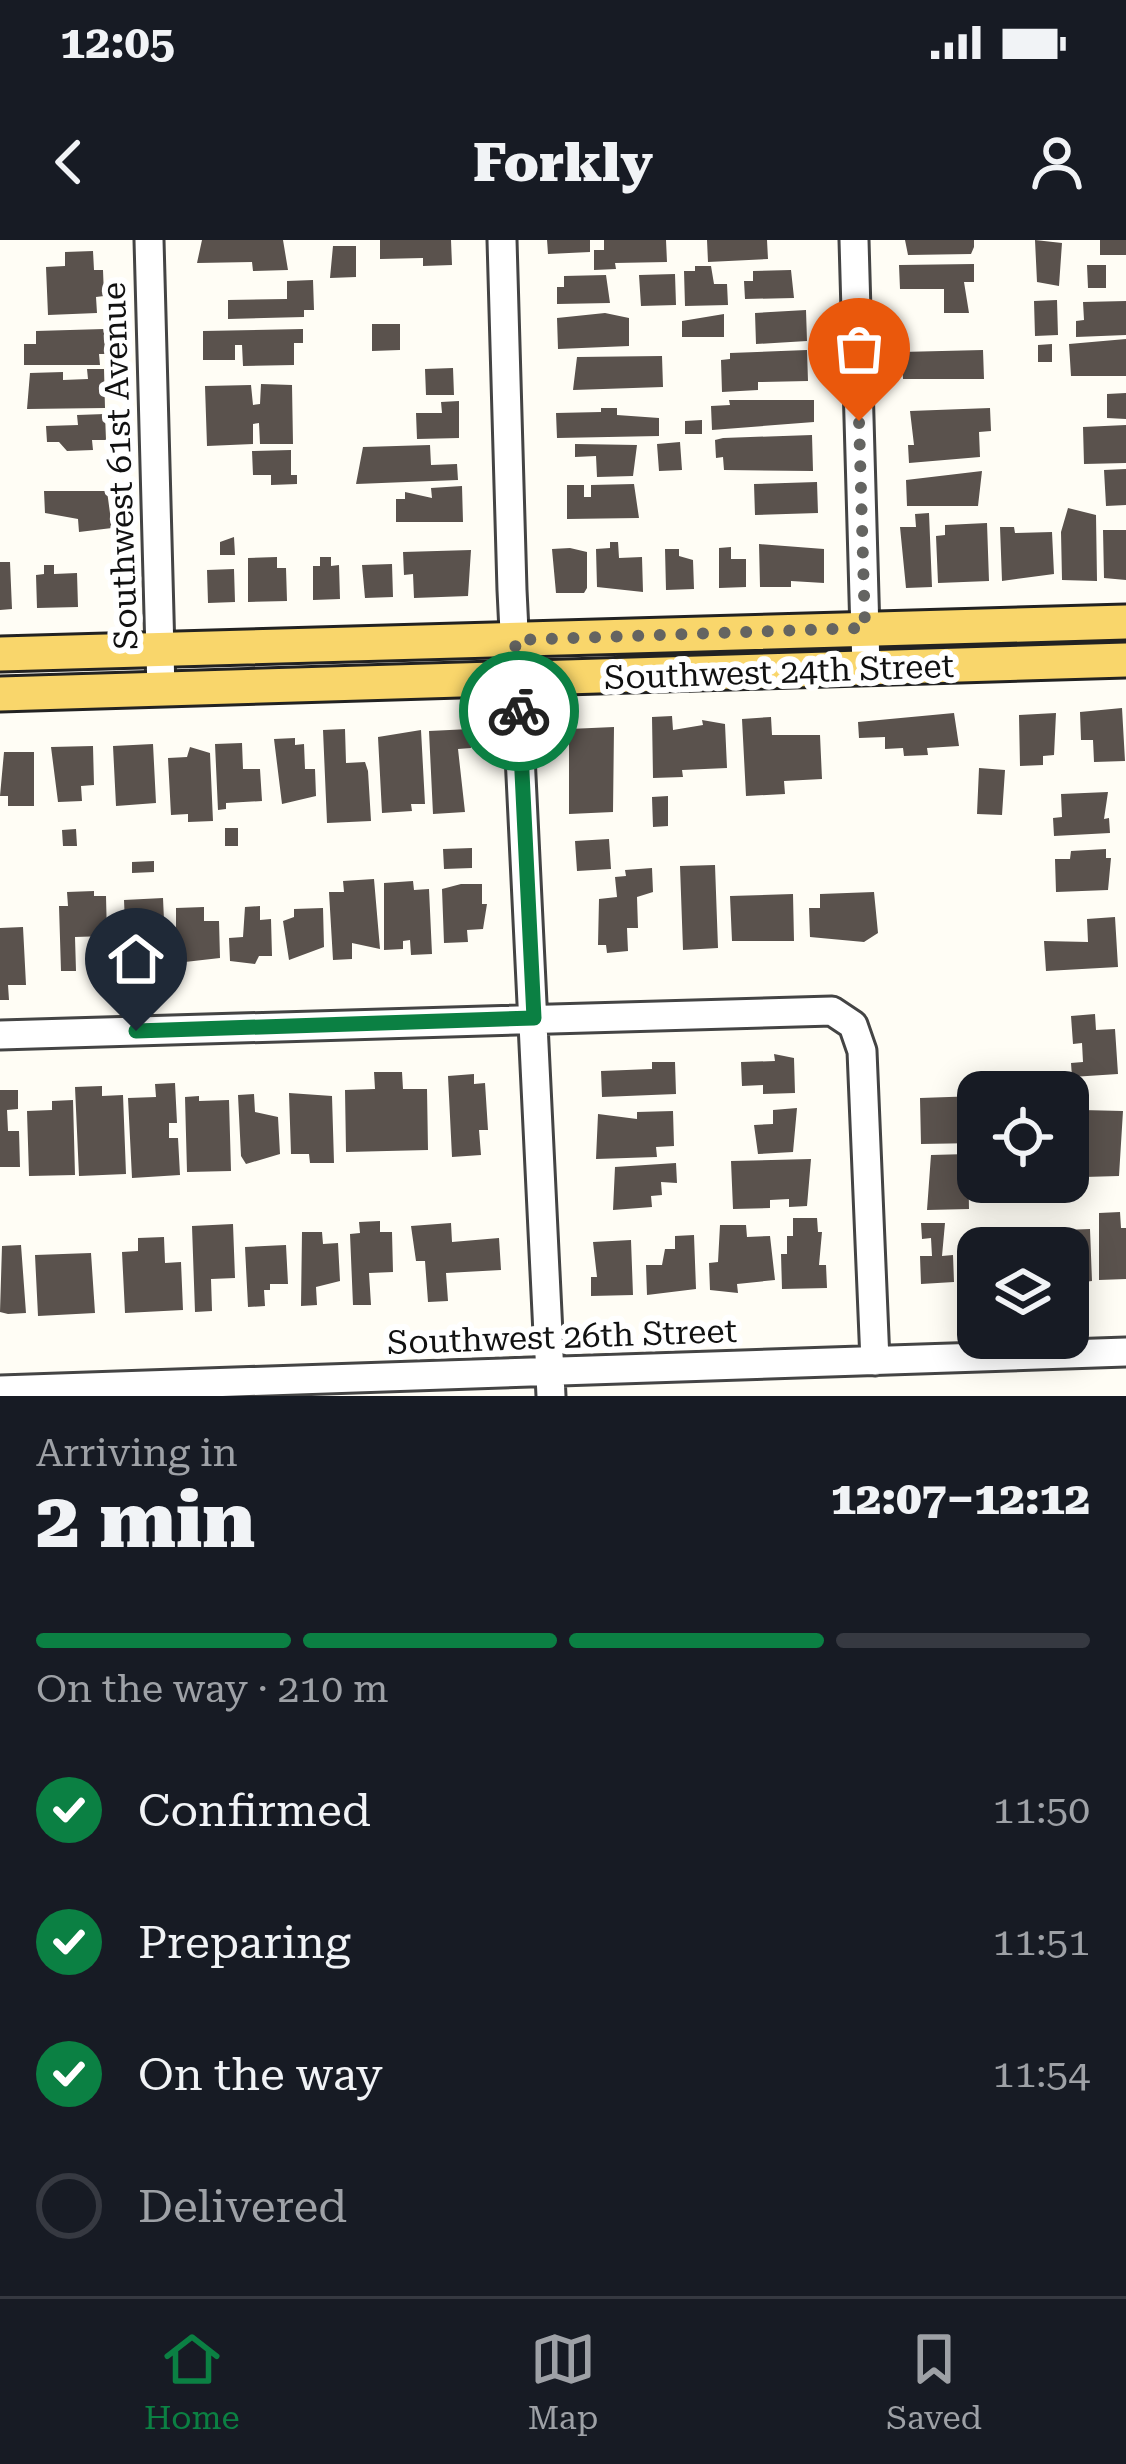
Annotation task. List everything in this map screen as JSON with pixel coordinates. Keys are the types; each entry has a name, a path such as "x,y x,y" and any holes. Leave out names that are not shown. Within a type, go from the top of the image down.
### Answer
{"main road":[{"name":"Southwest 24th Street","path":"0,653 1126,622"},
{"name":"Southwest 24th Street","path":"0,694 1126,660"}],"street":[{"name":"Southwest 61st Avenue","path":"149,240 161,690"},
{"path":"502,240 515,640 551,1384"},
{"path":"854,240 866,668"},
{"path":"0,1035 812,1009 847,1018 862,1052 875,1361"},
{"name":"Southwest 26th Street","path":"0,1390 551,1384 875,1361 1126,1352"}],"building":[{"path":"202,240 283,240 288,270 253,271 252,262 197,263"},
{"path":"380,240 451,240 452,265 423,266 423,258 380,259"},
{"path":"547,240 590,240 590,252 548,254"},
{"path":"604,240 666,240 667,262 615,263 616,269 594,270 594,250 604,250"},
{"path":"707,240 767,240 768,259 708,262"},
{"path":"905,240 974,240 974,247 971,254 908,255"},
{"path":"1035,240 1062,243 1059,286 1037,282"},
{"path":"1100,240 1126,240 1126,255 1100,255"},
{"path":"333,246 356,246 356,277 330,278"},
{"path":"93,251 94,270 103,270 104,296 96,297 97,313 48,315 46,267 65,266 65,252"},
{"path":"974,264 974,282 964,282 969,313 944,313 944,289 900,289 899,265"},
{"path":"1087,265 1106,265 1106,288 1088,288"},
{"path":"695,266 711,266 714,284 727,284 728,305 685,306 684,271 695,271"},
{"path":"791,270 794,298 745,299 744,281 753,281 753,271"},
{"path":"675,274 676,305 641,306 639,275"},
{"path":"606,275 610,303 557,304 557,287 564,287 564,276"},
{"path":"313,280 314,310 304,310 304,317 228,319 228,300 287,299 287,281"},
{"path":"1057,300 1058,335 1035,336 1034,301"},
{"path":"1126,301 1126,335 1076,337 1076,321 1084,320 1083,302"},
{"path":"806,310 807,341 756,344 755,313"},
{"path":"605,313 629,318 629,346 558,349 557,318"},
{"path":"724,314 724,337 682,337 682,321"},
{"path":"372,324 400,324 400,350 372,351"},
{"path":"104,329 105,354 99,354 100,365 24,365 24,344 36,344 36,331"},
{"path":"303,329 303,343 294,343 294,365 243,366 242,345 235,345 235,360 203,360 203,331"},
{"path":"1126,339 1126,376 1071,376 1069,344"},
{"path":"1052,344 1052,362 1038,362 1038,345"},
{"path":"807,350 808,381 758,382 758,390 722,392 721,360 730,359 730,353"},
{"path":"983,350 984,379 903,379 901,352"},
{"path":"662,356 663,387 573,390 577,357"},
{"path":"453,368 454,395 426,395 425,369"},
{"path":"87,369 104,369 105,408 27,409 30,373 63,372 63,380 88,379"},
{"path":"261,384 292,385 293,444 260,444 259,423 253,424 253,444 207,446 205,386 251,385 253,405 260,404"},
{"path":"1126,393 1126,419 1107,418 1107,394"},
{"path":"729,400 814,400 814,422 712,430 711,406 730,405"},
{"path":"459,401 459,438 417,439 416,413 442,413 441,402"},
{"path":"601,408 617,408 617,415 659,418 659,436 557,438 556,413 601,412"},
{"path":"990,408 991,431 979,432 980,457 909,463 908,445 914,445 910,411"},
{"path":"105,414 106,440 92,440 93,450 67,451 59,442 47,442 46,426 78,425 77,415"},
{"path":"702,420 702,434 685,434 685,421"},
{"path":"1126,425 1126,463 1084,464 1083,427"},
{"path":"812,435 813,471 724,470 723,457 716,458 715,440 723,438"},
{"path":"680,442 682,470 659,471 657,444"},
{"path":"575,444 637,445 633,476 597,477 596,456 575,457"},
{"path":"430,445 431,465 457,464 458,480 356,484 363,447"},
{"path":"291,450 291,475 297,475 297,484 271,485 271,475 253,475 252,451"},
{"path":"1126,469 1126,505 1106,506 1104,470"},
{"path":"982,471 978,506 907,506 906,480"},
{"path":"817,482 818,513 755,515 754,484"},
{"path":"634,484 639,518 567,519 567,485 584,485 584,497 591,497 591,485"},
{"path":"462,486 463,522 396,522 396,499 405,499 405,492 432,498 431,488"},
{"path":"44,491 107,491 112,528 79,532 78,519 45,513"},
{"path":"1068,508 1096,515 1097,581 1062,580 1061,532"},
{"path":"929,513 932,587 906,588 900,527 916,527 915,514"},
{"path":"987,523 989,581 938,583 936,536 945,535 945,525"},
{"path":"1000,527 1014,527 1015,533 1052,532 1054,574 1002,581"},
{"path":"1103,530 1126,530 1126,580 1104,578"},
{"path":"234,537 235,555 220,555 220,542"},
{"path":"610,542 618,542 619,558 642,557 643,592 597,587 596,549 610,548"},
{"path":"759,544 824,549 824,583 791,581 791,587 760,587"},
{"path":"731,547 731,559 746,559 746,587 719,588 719,548"},
{"path":"552,549 587,552 587,588 584,593 556,593"},
{"path":"665,549 679,549 679,556 693,560 694,589 666,590"},
{"path":"471,550 468,596 414,598 413,574 404,575 403,552"},
{"path":"277,557 277,568 286,568 287,601 248,602 248,558"},
{"path":"320,557 331,557 331,566 339,565 340,599 313,600 313,566 320,566"},
{"path":"0,562 10,562 12,609 0,610"},
{"path":"392,564 393,597 365,598 362,565"},
{"path":"44,565 54,565 54,574 77,573 78,607 37,608 36,575 44,574"},
{"path":"234,569 235,602 208,603 207,570"},
{"path":"1122,708 1125,761 1094,762 1093,740 1081,740 1080,712"},
{"path":"954,713 959,746 927,748 928,755 904,756 903,748 885,749 885,737 859,738 858,722"},
{"path":"1056,713 1054,755 1043,756 1043,765 1020,766 1019,715"},
{"path":"672,716 673,730 703,725 702,720 725,724 727,768 682,770 683,777 653,778 652,717"},
{"path":"771,717 772,735 820,735 822,779 784,781 785,794 746,796 742,719"},
{"path":"614,727 613,812 569,814 569,729"},
{"path":"345,729 346,763 365,762 368,771 371,821 327,823 323,730"},
{"path":"470,729 471,748 458,749 465,812 433,814 429,731"},
{"path":"421,730 425,804 411,804 412,811 382,813 378,737"},
{"path":"295,738 295,745 304,744 305,769 315,769 316,796 282,804 274,739"},
{"path":"242,743 243,769 260,769 262,801 226,803 226,809 218,810 215,744"},
{"path":"153,744 156,803 116,806 113,746"},
{"path":"93,746 94,785 81,786 82,801 58,802 51,747"},
{"path":"190,747 210,753 213,821 188,822 188,814 171,815 168,758 187,757"},
{"path":"4,752 34,752 34,806 8,806 8,796 0,796"},
{"path":"979,768 1005,770 1002,815 977,814"},
{"path":"1108,792 1104,819 1109,818 1110,833 1054,836 1053,818 1062,817 1061,794"},
{"path":"668,796 668,826 653,827 652,797"},
{"path":"225,828 238,828 238,846 225,846"},
{"path":"76,829 77,846 63,846 62,830"},
{"path":"609,839 611,869 577,871 575,841"},
{"path":"472,848 472,868 444,869 443,849"},
{"path":"1106,849 1106,858 1111,858 1108,890 1056,892 1055,859 1070,859 1071,851"},
{"path":"154,861 154,872 132,873 132,862"},
{"path":"715,865 718,948 683,950 680,866"},
{"path":"652,868 653,892 637,897 638,928 627,928 628,951 607,953 606,945 598,945 599,899 617,897 615,877 626,876 625,870"},
{"path":"374,879 380,949 352,943 352,959 333,960 329,892 344,892 343,881"},
{"path":"413,881 414,890 429,889 432,954 411,955 410,940 403,941 403,949 384,950 384,883"},
{"path":"482,884 482,904 487,904 483,929 467,930 468,942 444,943 442,889"},
{"path":"94,891 94,896 106,896 107,936 75,937 76,971 61,971 59,906 68,906 67,892"},
{"path":"874,892 878,933 864,942 810,937 809,908 820,908 820,894"},
{"path":"793,894 794,941 732,941 730,896"},
{"path":"163,898 166,965 127,972 124,900"},
{"path":"260,906 260,920 271,919 272,956 259,956 255,964 230,961 229,938 243,937 245,907"},
{"path":"204,907 204,921 219,921 220,958 176,963 176,908"},
{"path":"323,908 324,947 289,960 283,921 294,917 294,909"},
{"path":"1115,917 1118,967 1046,971 1044,941 1088,942 1087,919"},
{"path":"23,927 26,985 8,985 9,1000 0,1000 0,928"},
{"path":"1095,1014 1096,1030 1115,1029 1118,1074 1089,1076 1089,1071 1072,1071 1071,1063 1083,1062 1082,1043 1073,1044 1071,1016"},
{"path":"774,1054 794,1058 795,1093 763,1094 763,1085 742,1086 741,1062 775,1061"},
{"path":"652,1062 675,1062 676,1094 602,1097 601,1071 652,1069"},
{"path":"374,1072 402,1072 403,1089 427,1089 428,1150 346,1152 345,1090 375,1089"},
{"path":"474,1074 474,1084 485,1083 488,1130 479,1130 481,1155 452,1157 448,1076"},
{"path":"175,1083 177,1123 169,1123 169,1138 178,1138 180,1175 132,1178 128,1098 156,1097 155,1084"},
{"path":"102,1086 102,1096 123,1095 126,1174 79,1176 75,1087"},
{"path":"0,1090 18,1090 18,1109 7,1110 8,1131 19,1131 20,1167 0,1167"},
{"path":"289,1093 332,1096 334,1163 310,1163 309,1154 291,1154"},
{"path":"254,1094 255,1112 278,1117 280,1154 246,1164 241,1156 238,1095"},
{"path":"199,1096 199,1101 229,1100 231,1171 187,1172 185,1097"},
{"path":"957,1097 957,1143 921,1144 920,1098"},
{"path":"73,1100 75,1175 29,1176 27,1111 52,1110 52,1101"},
{"path":"797,1108 793,1152 758,1154 754,1125 773,1124 773,1110"},
{"path":"1089,1110 1123,1111 1119,1176 1089,1177"},
{"path":"673,1111 674,1146 656,1147 657,1157 596,1159 598,1114 637,1119 637,1112"},
{"path":"957,1154 957,1203 969,1203 969,1209 927,1210 931,1155"},
{"path":"811,1159 807,1206 789,1207 789,1199 770,1200 770,1208 733,1209 731,1161"},
{"path":"676,1163 677,1183 661,1182 662,1195 651,1196 652,1207 613,1210 615,1167"},
{"path":"1120,1212 1121,1228 1126,1228 1126,1279 1099,1280 1099,1213"},
{"path":"793,1218 817,1218 818,1232 822,1232 819,1265 826,1265 827,1288 782,1289 781,1254 787,1254 787,1236 793,1236"},
{"path":"380,1221 380,1232 392,1232 393,1272 369,1273 371,1305 353,1305 350,1234 360,1233 359,1222"},
{"path":"451,1223 452,1242 499,1238 501,1270 446,1273 448,1301 428,1302 425,1261 416,1261 411,1226"},
{"path":"921,1223 945,1223 942,1256 953,1255 954,1282 921,1284 920,1256 932,1256 931,1238 922,1239"},
{"path":"233,1224 235,1278 211,1279 212,1311 195,1312 192,1226"},
{"path":"720,1225 746,1225 747,1237 770,1236 775,1280 737,1284 738,1293 710,1290 709,1263 718,1262"},
{"path":"1089,1229 1092,1281 1089,1281"},
{"path":"302,1232 322,1232 323,1244 338,1243 340,1281 316,1287 317,1305 301,1306"},
{"path":"694,1235 696,1289 647,1295 646,1265 662,1265 665,1249 675,1249 675,1236"},
{"path":"164,1237 165,1263 181,1262 183,1310 125,1313 122,1252 138,1251 138,1238"},
{"path":"631,1240 633,1295 591,1296 591,1277 597,1277 593,1242"},
{"path":"21,1245 26,1313 0,1312 2,1246"},
{"path":"286,1245 288,1284 270,1284 270,1290 264,1290 265,1306 248,1307 245,1247"},
{"path":"91,1253 95,1313 38,1316 35,1255"}],"way so far":[{"path":"519,711 515,640 865,628 859,421"}],"route":[{"path":"136,1031 534,1018 519,711"}]}
